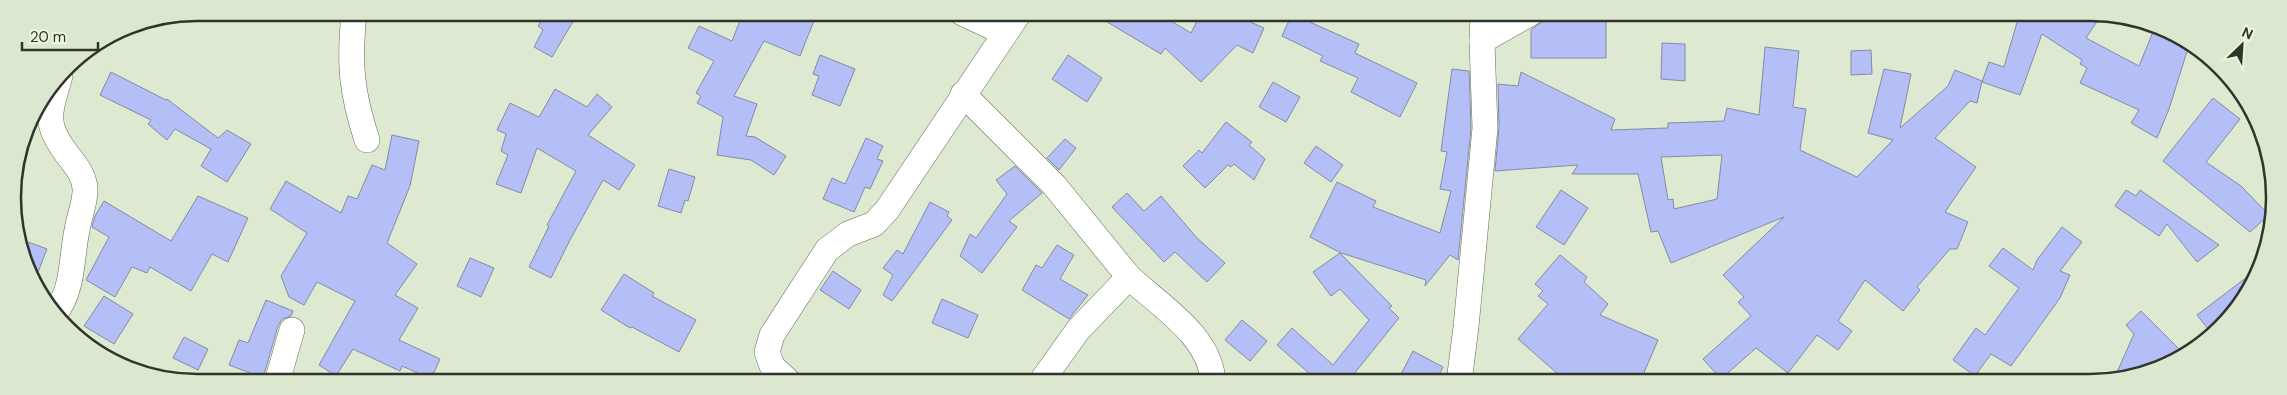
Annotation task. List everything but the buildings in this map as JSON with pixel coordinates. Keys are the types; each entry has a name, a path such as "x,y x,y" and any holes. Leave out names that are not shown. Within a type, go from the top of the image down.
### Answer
{"street":[{"path":"353,21 351,71 355,103 366,140"},
{"path":"979,21 1005,33"},
{"path":"780,374 772,366 767,352 772,335 827,250 848,234 874,224 888,210 963,94 1013,21"},
{"path":"1460,374 1485,128 1482,42 1483,21"},
{"path":"1482,42 1517,21"},
{"path":"963,94 1054,185 1129,277 1184,324 1202,348 1212,374"},
{"path":"54,95 50,110 51,129 79,169 85,189 76,232 71,280 60,308"},
{"path":"1047,374 1078,330 1129,277"},
{"path":"279,374 292,330"}]}
